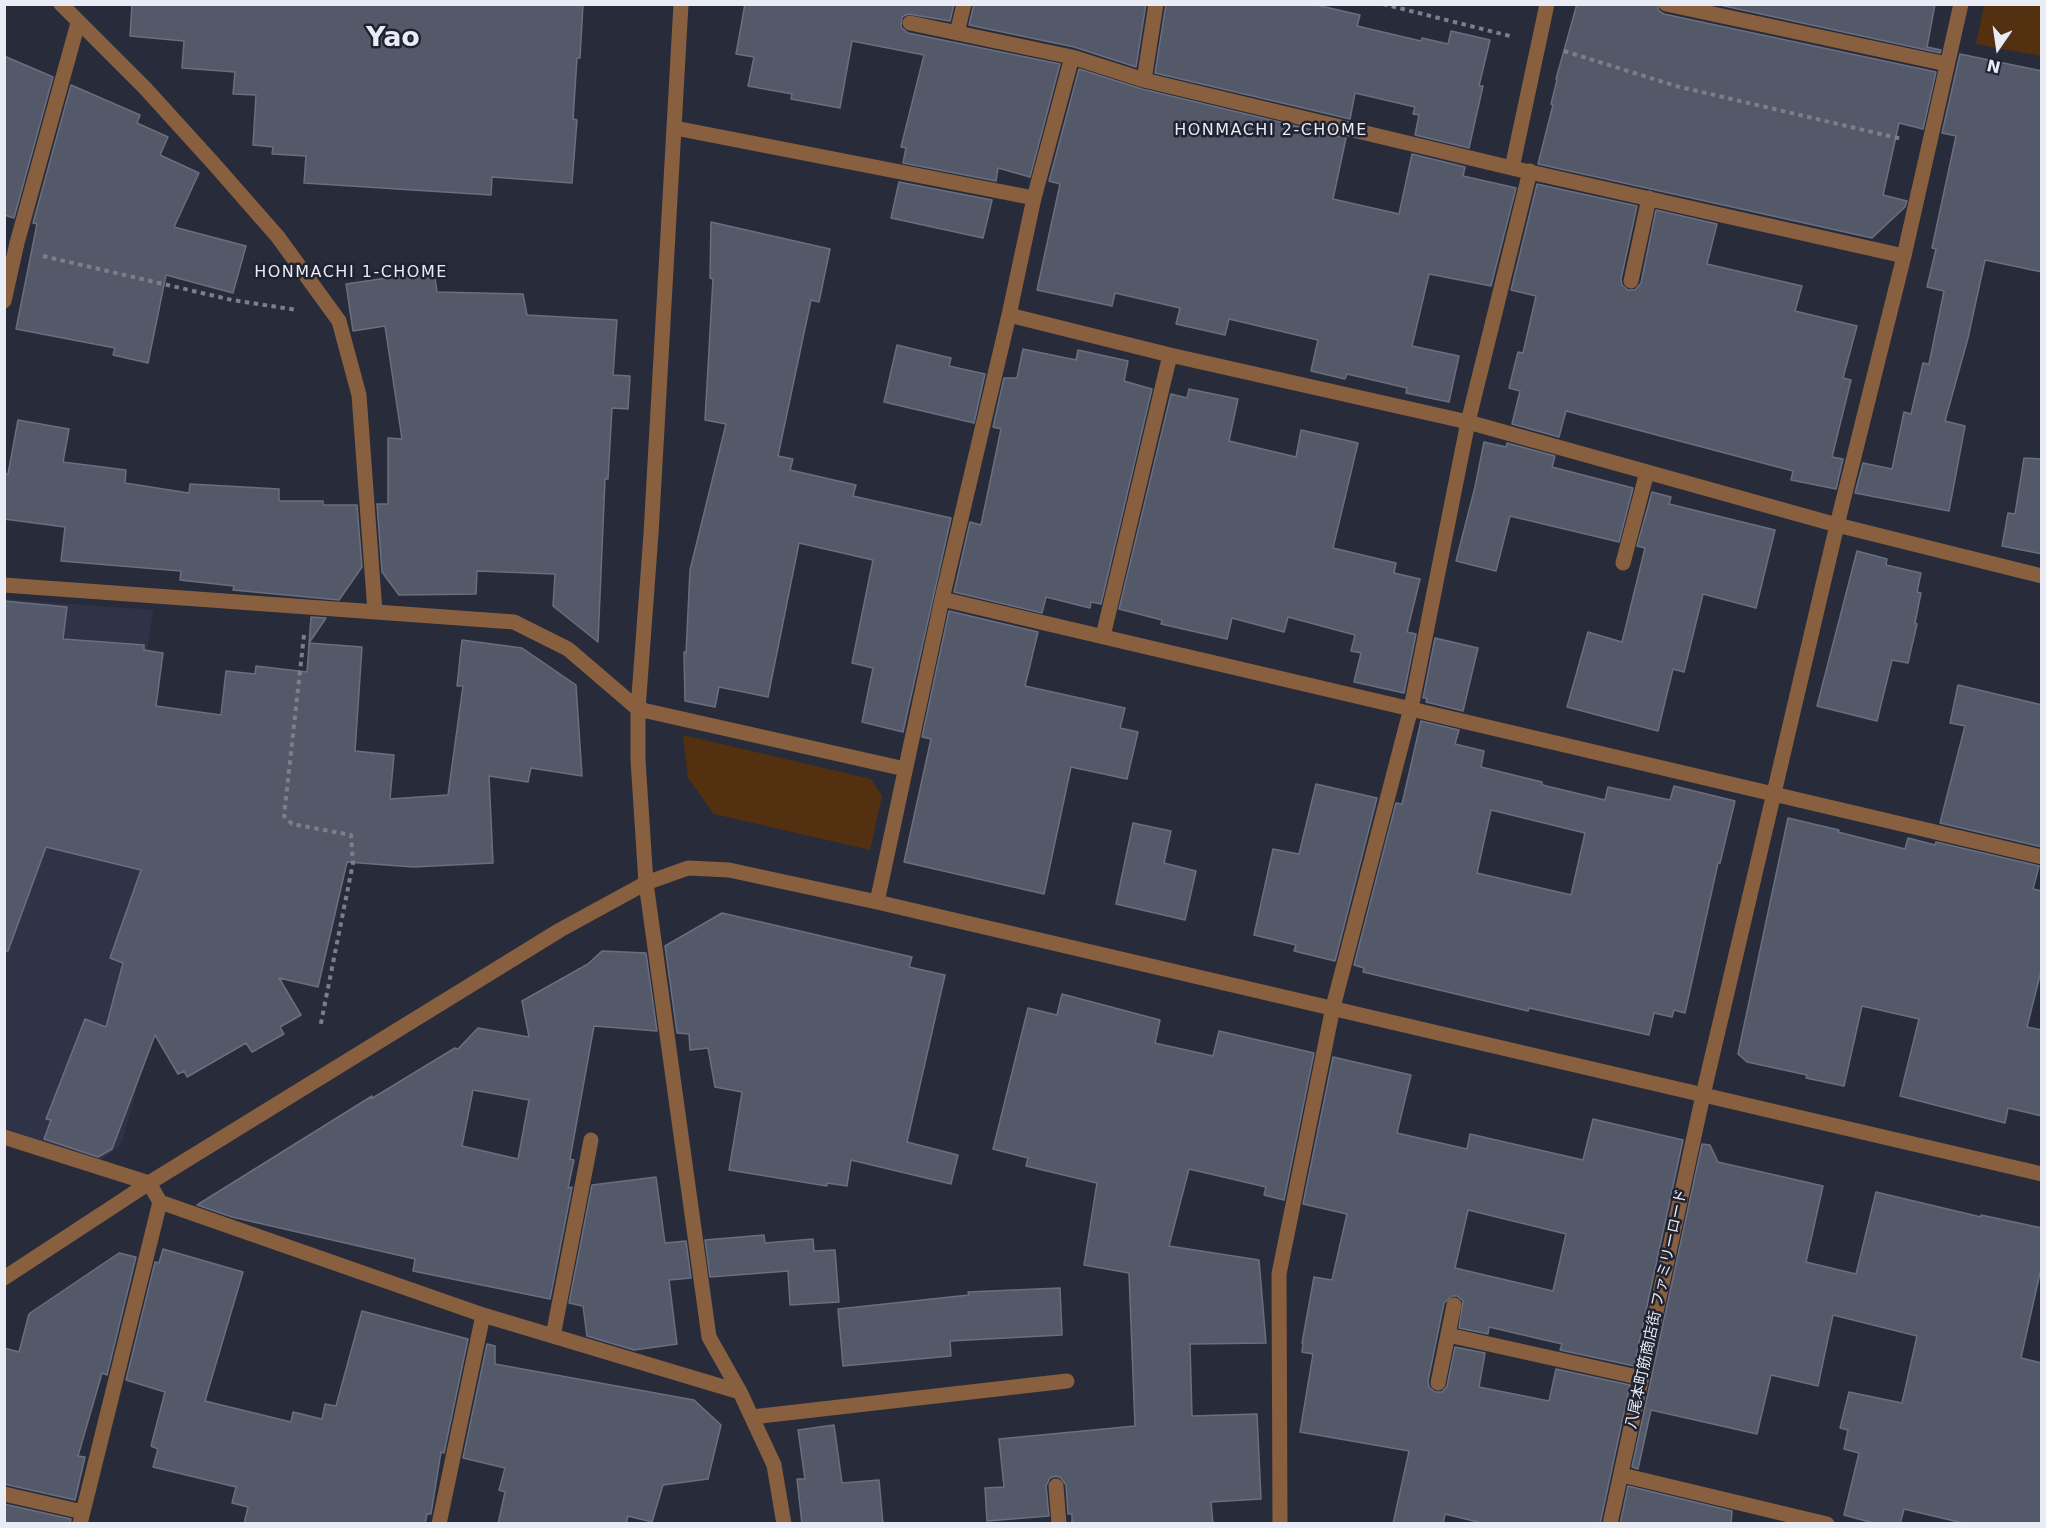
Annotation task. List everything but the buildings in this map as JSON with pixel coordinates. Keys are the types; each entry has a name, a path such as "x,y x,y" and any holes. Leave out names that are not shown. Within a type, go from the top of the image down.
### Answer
{"street":[{"path":"61,4 145,88 214,164 278,237 339,321 359,395 375,612"},
{"path":"681,4 651,534 638,708 638,760 646,883 709,1338 740,1392 774,1465 784,1524"},
{"path":"957,33 964,4"},
{"path":"1144,80 1156,4"},
{"path":"1512,168 1547,4"},
{"path":"1666,4 1947,64"},
{"name":"八尾本町筋商店街 ファミリーロード","path":"1610,1524 1703,1095 1837,525 1904,256 1961,4"},
{"path":"4,301 12,244 78,22"},
{"path":"910,23 1072,57 1144,80 1512,168 1904,256"},
{"path":"877,902 942,599 1010,315 1034,198 1072,57"},
{"path":"675,129 1034,198"},
{"path":"1280,1524 1279,1274 1333,1007 1411,708 1468,422 1530,171"},
{"path":"1631,280 1649,198"},
{"path":"1010,315 1170,355 1468,422 1837,525 2042,576"},
{"path":"1103,636 1170,355"},
{"path":"1623,563 1647,472"},
{"path":"4,585 514,622 568,649 638,708 905,769"},
{"path":"942,599 2042,857"},
{"path":"4,1278 149,1183 560,930 646,883 688,868 729,870 877,902 2042,1174"},
{"path":"4,1137 149,1183 160,1202 483,1315 740,1392"},
{"path":"553,1336 591,1140"},
{"path":"4,1494 82,1518 160,1202"},
{"path":"1438,1383 1454,1305"},
{"path":"439,1524 483,1315"},
{"path":"1448,1335 1642,1378"},
{"path":"752,1417 1067,1381"},
{"path":"1622,1475 1827,1524"},
{"path":"1056,1486 1059,1524"}],"path":[{"path":"1383,4 1539,43 1676,86 1929,145"},
{"path":"12,244 232,300 300,311 331,309"},
{"path":"307,607 284,816 292,824 351,835 353,863 320,1028"}],"shaded area":[{"path":"1984,5 2041,5 2041,56 1976,44"},
{"path":"4,599 153,610 129,785 215,813 121,1145 99,1162 5,1128"},
{"path":"683,735 871,779 882,796 870,850 714,814 688,778"}],"district":[{"name":"Yao","path":"393,39"},
{"name":"HONMACHI 2-CHOME","path":"1271,131"},
{"name":"HONMACHI 1-CHOME","path":"351,273"}]}
